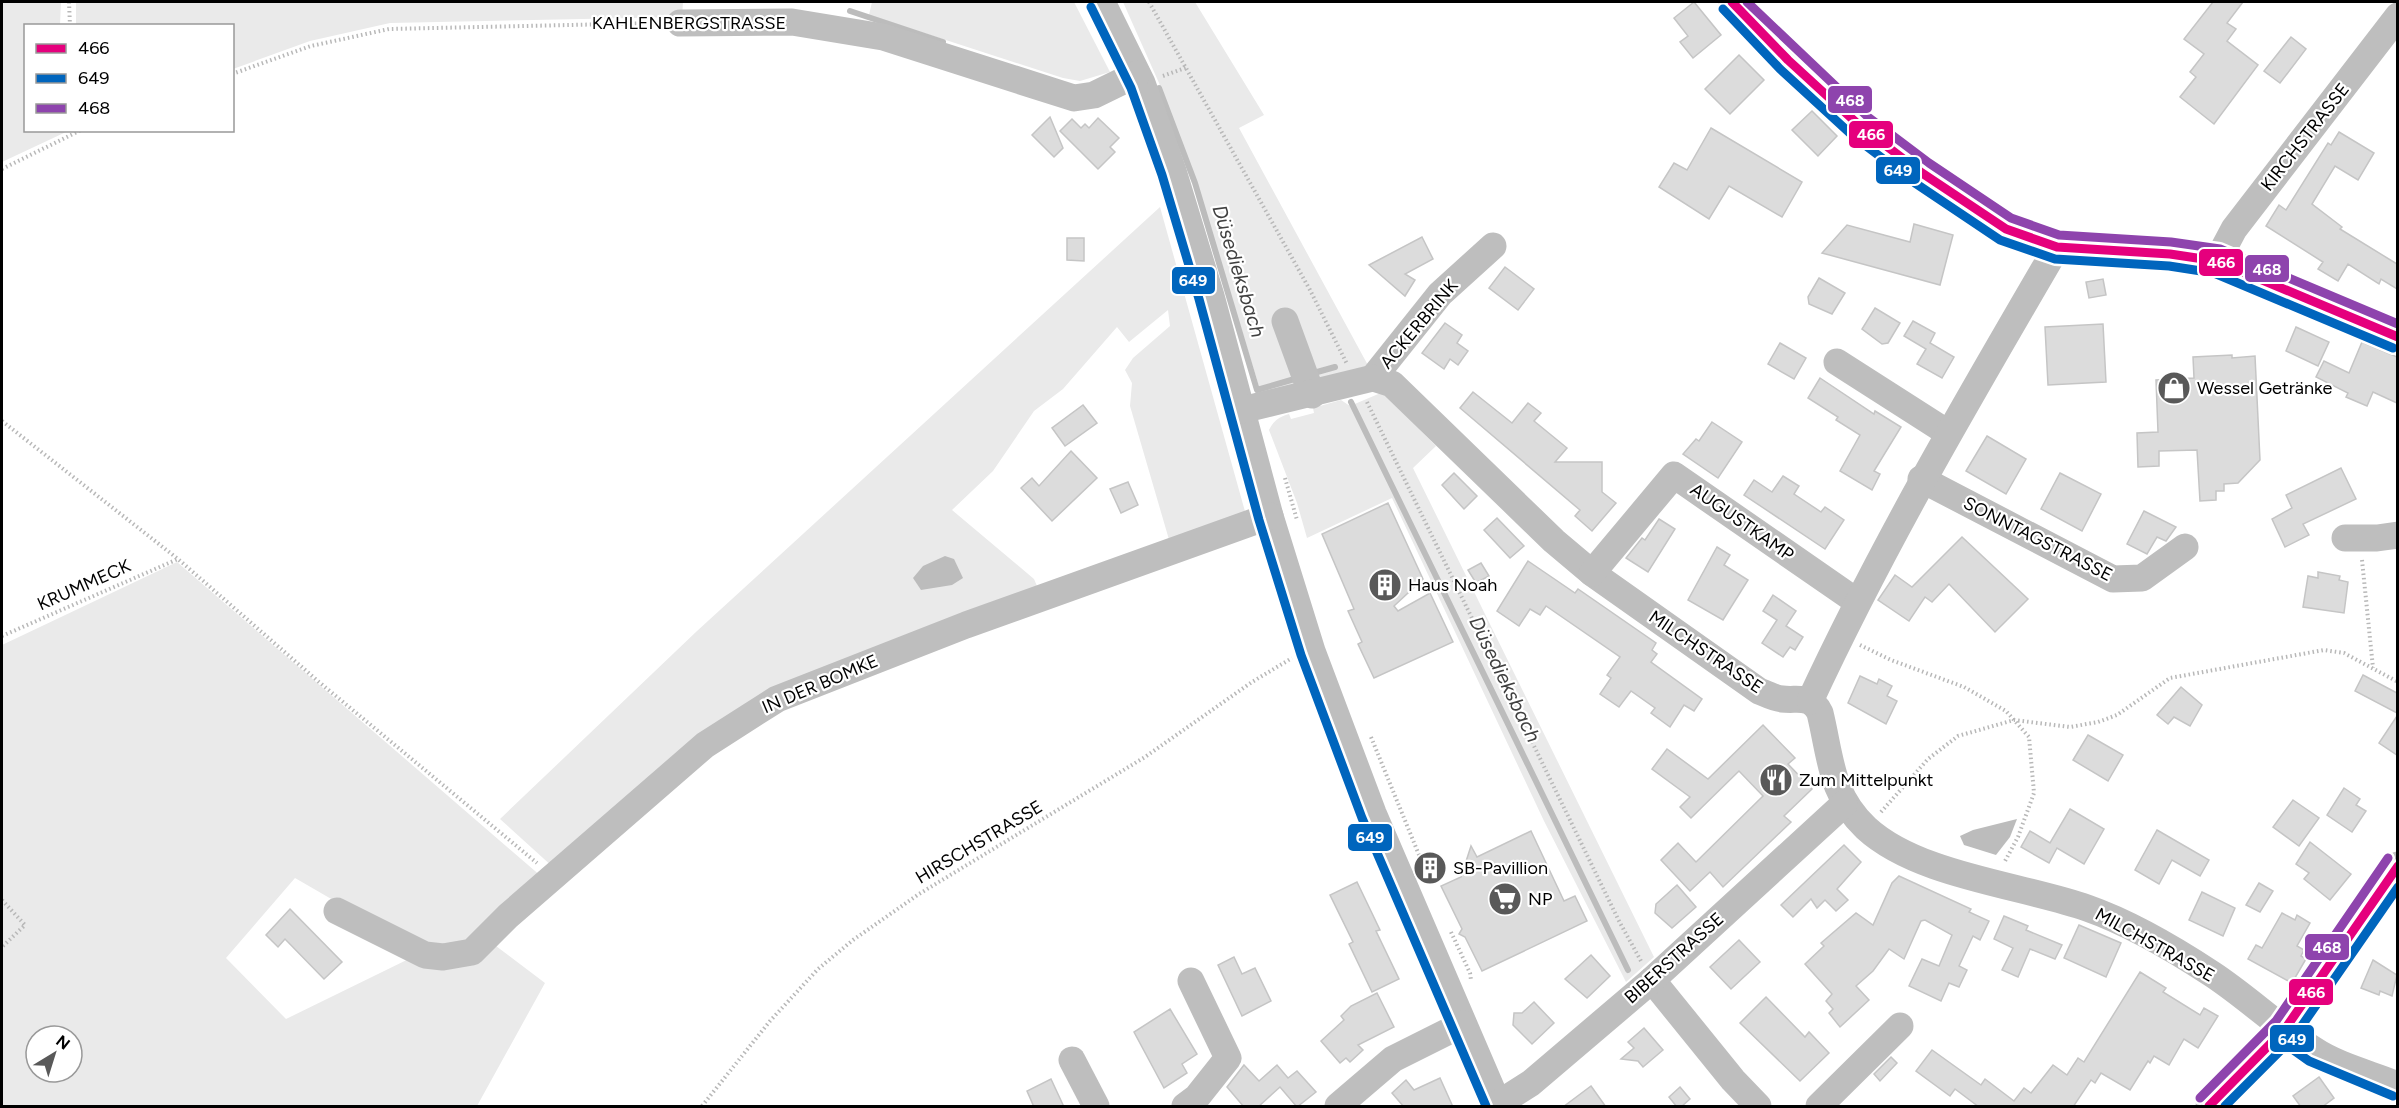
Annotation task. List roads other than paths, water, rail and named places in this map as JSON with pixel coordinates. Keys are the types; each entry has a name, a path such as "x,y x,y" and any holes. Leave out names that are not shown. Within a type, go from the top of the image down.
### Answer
{"street":[{"path":"1102,2 1137,74 1173,171 1198,252 1270,516 1312,651 1374,813 1498,1105"},
{"path":"1732,2 1780,53 1860,126 1922,173 2007,229 2057,247 2170,254 2217,261 2397,337"},
{"name":"KAHLENBERGSTRASSE","path":"680,23 792,22 883,37 1074,98 1094,95 1137,74"},
{"name":"KIRCHSTRASSE","path":"2217,261 2234,228 2393,31"},
{"name":"ACKERBRINK","path":"1366,381 1440,294 1492,246"},
{"path":"1810,701 1856,601 1921,479 2057,247"},
{"path":"1285,321 1312,395"},
{"path":"1837,362 1948,434"},
{"path":"1242,410 1366,381"},
{"name":"MILCHSTRASSE","path":"1366,381 1392,384 1409,397 1554,541 1592,573 1759,691 1779,699 1799,698 1810,701 1820,713 1837,789 1844,804 1867,829 1908,854 1994,882 2088,908 2141,933 2212,974 2315,1051 2397,1085"},
{"name":"AUGUSTKAMP","path":"1592,573 1674,475 1856,601"},
{"name":"SONNTAGSTRASSE","path":"1921,479 2113,579 2142,578 2185,547"},
{"name":"IN DER BOMKE","path":"337,911 425,955 443,957 472,952 705,745 777,699 966,625 1270,516"},
{"path":"2353,538 2397,535"},
{"name":"BIBERSTRASSE","path":"1498,1105 1531,1083 1652,980 1844,804"},
{"path":"2209,1107 2285,1029 2397,865"},
{"path":"1652,980 1733,1080 1758,1107"},
{"path":"1185,1107 1197,1097 1228,1058 1191,981"},
{"path":"1338,1107 1393,1059 1463,1024"},
{"path":"1819,1107 1900,1026"},
{"path":"1072,1060 1096,1107"}],"waterway":[{"name":"Düsedieksbach","path":"850,11 943,42"},
{"name":"Düsedieksbach","path":"1159,88 1195,183 1257,390 1298,378"},
{"name":"Düsedieksbach","path":"1310,374 1335,367"},
{"name":"Düsedieksbach","path":"1351,402 1628,970"}],"place":[{"name":"Wessel Getränke","path":"2174,388"},
{"name":"Haus Noah","path":"1385,585"},
{"name":"Zum Mittelpunkt","path":"1776,780"},
{"name":"SB-Pavillion","path":"1430,868"},
{"name":"NP","path":"1505,899"}]}
